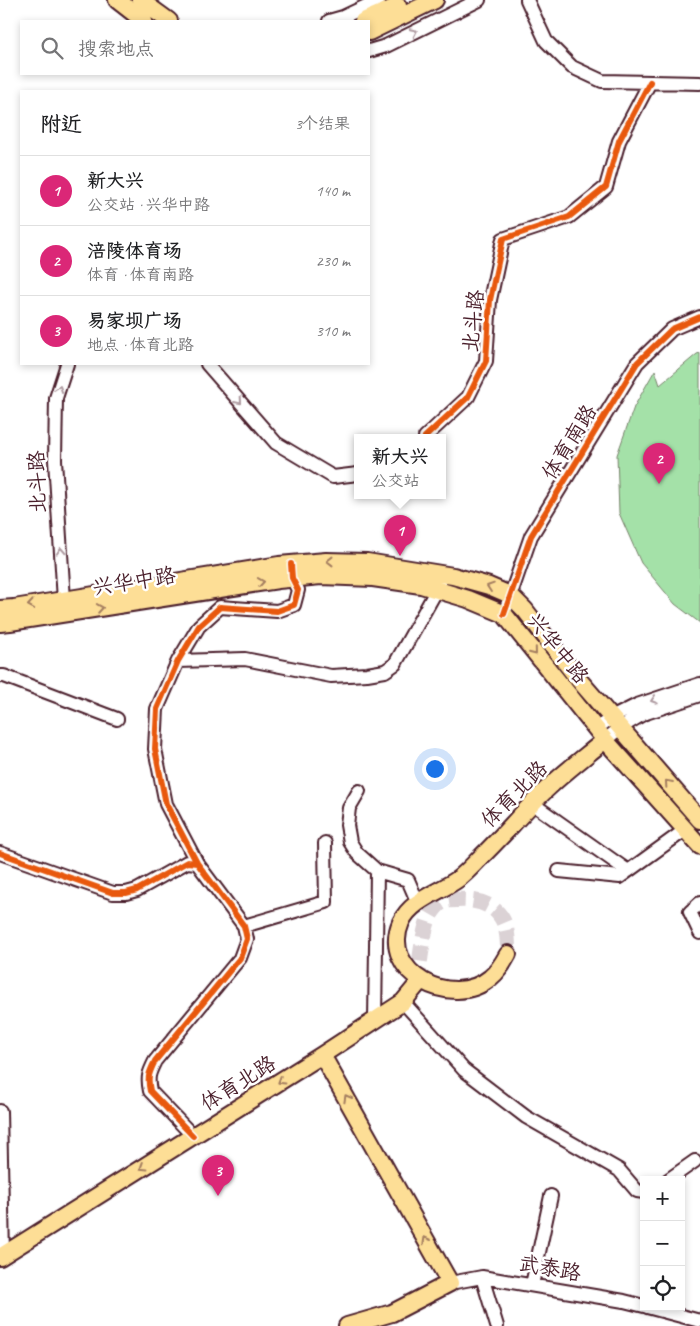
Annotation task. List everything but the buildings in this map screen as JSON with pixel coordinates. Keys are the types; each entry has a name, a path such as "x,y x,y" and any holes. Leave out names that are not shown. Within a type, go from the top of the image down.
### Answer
{"main road":[{"path":"117,0 143,20"},
{"path":"140,0 168,20"},
{"path":"365,20 411,0"},
{"path":"370,32 436,0"},
{"path":"0,609 292,571 326,561 366,562 444,575 489,586 510,595 525,610 579,680 700,820"},
{"name":"兴华中路","path":"0,623 292,571 321,576 373,578 420,585 468,599 504,614 600,735 700,846"},
{"name":"体育北路","path":"508,954 500,968 489,979 478,985 464,990 434,987 409,971 401,961 398,940 401,922 418,903 459,878 600,735"},
{"name":"体育北路","path":"2,1256 375,1021 403,1002 417,985"},
{"path":"322,1055 450,1282 393,1319 347,1326"}],"street":[{"path":"332,20 380,0"},
{"path":"370,51 386,46 479,0"},
{"path":"527,0 546,41 572,68 602,81 700,83"},
{"name":"北斗路","path":"428,434 468,397 486,361 490,300 503,239 569,217 606,188 620,141 650,82"},
{"name":"体育南路","path":"504,614 531,536 637,363 672,329 700,317"},
{"name":"北斗路","path":"64,600 55,460 56,398 67,365"},
{"path":"208,365 276,443 333,477 354,474"},
{"path":"193,1136 150,1091 148,1074 155,1061 240,958 247,940 244,926 197,863 166,804 156,749 157,709 178,660 199,626 220,607 277,611 294,605 298,590 292,571"},
{"path":"178,660 245,659 331,676 385,671 395,664 444,575"},
{"path":"0,676 117,719"},
{"path":"600,735 637,705 700,684"},
{"path":"615,723 700,695"},
{"path":"359,791 349,808 347,825 350,842 357,853 377,871 408,880 418,903"},
{"path":"533,804 628,871"},
{"path":"559,871 620,877 685,830"},
{"path":"244,926 326,902 325,843"},
{"path":"0,853 113,893 126,893 137,890 187,862 197,863"},
{"path":"375,1021 377,871"},
{"path":"700,903 690,912 700,933"},
{"path":"403,1002 464,1070 526,1118 619,1170 637,1191 640,1191"},
{"path":"0,1111 2,1256"},
{"path":"673,1176 695,1160"},
{"path":"532,1285 552,1196"},
{"path":"482,1277 497,1326"},
{"name":"武泰路","path":"450,1282 482,1277 640,1306"},
{"name":"武泰路","path":"661,1311 700,1321"}],"green space":[{"path":"700,353 700,623 675,604 641,563 619,513 617,455 634,407 655,370 660,385"}],"tunnel":[{"path":"417,985 428,920 436,908 445,901 475,901 487,905 497,912 505,926 508,939 508,954"}],"cycle path":[{"path":"428,434 468,397 486,361 490,300 503,239 569,217 606,187 619,141 650,82"},
{"path":"504,614 531,536 637,363 672,329 700,317"},
{"path":"197,863 166,804 155,749 157,709 178,661 199,626 220,607 277,611 294,605 298,590 292,578 291,564"},
{"path":"0,853 113,893 126,893 137,890 187,862 197,863 244,926 247,939 240,958 155,1061 149,1075 150,1091 193,1136"}],"place":[{"name":"涪陵体育场","path":"659,484"},
{"name":"新大兴","path":"400,556"},
{"name":"易家坝广场","path":"218,1196"}]}
